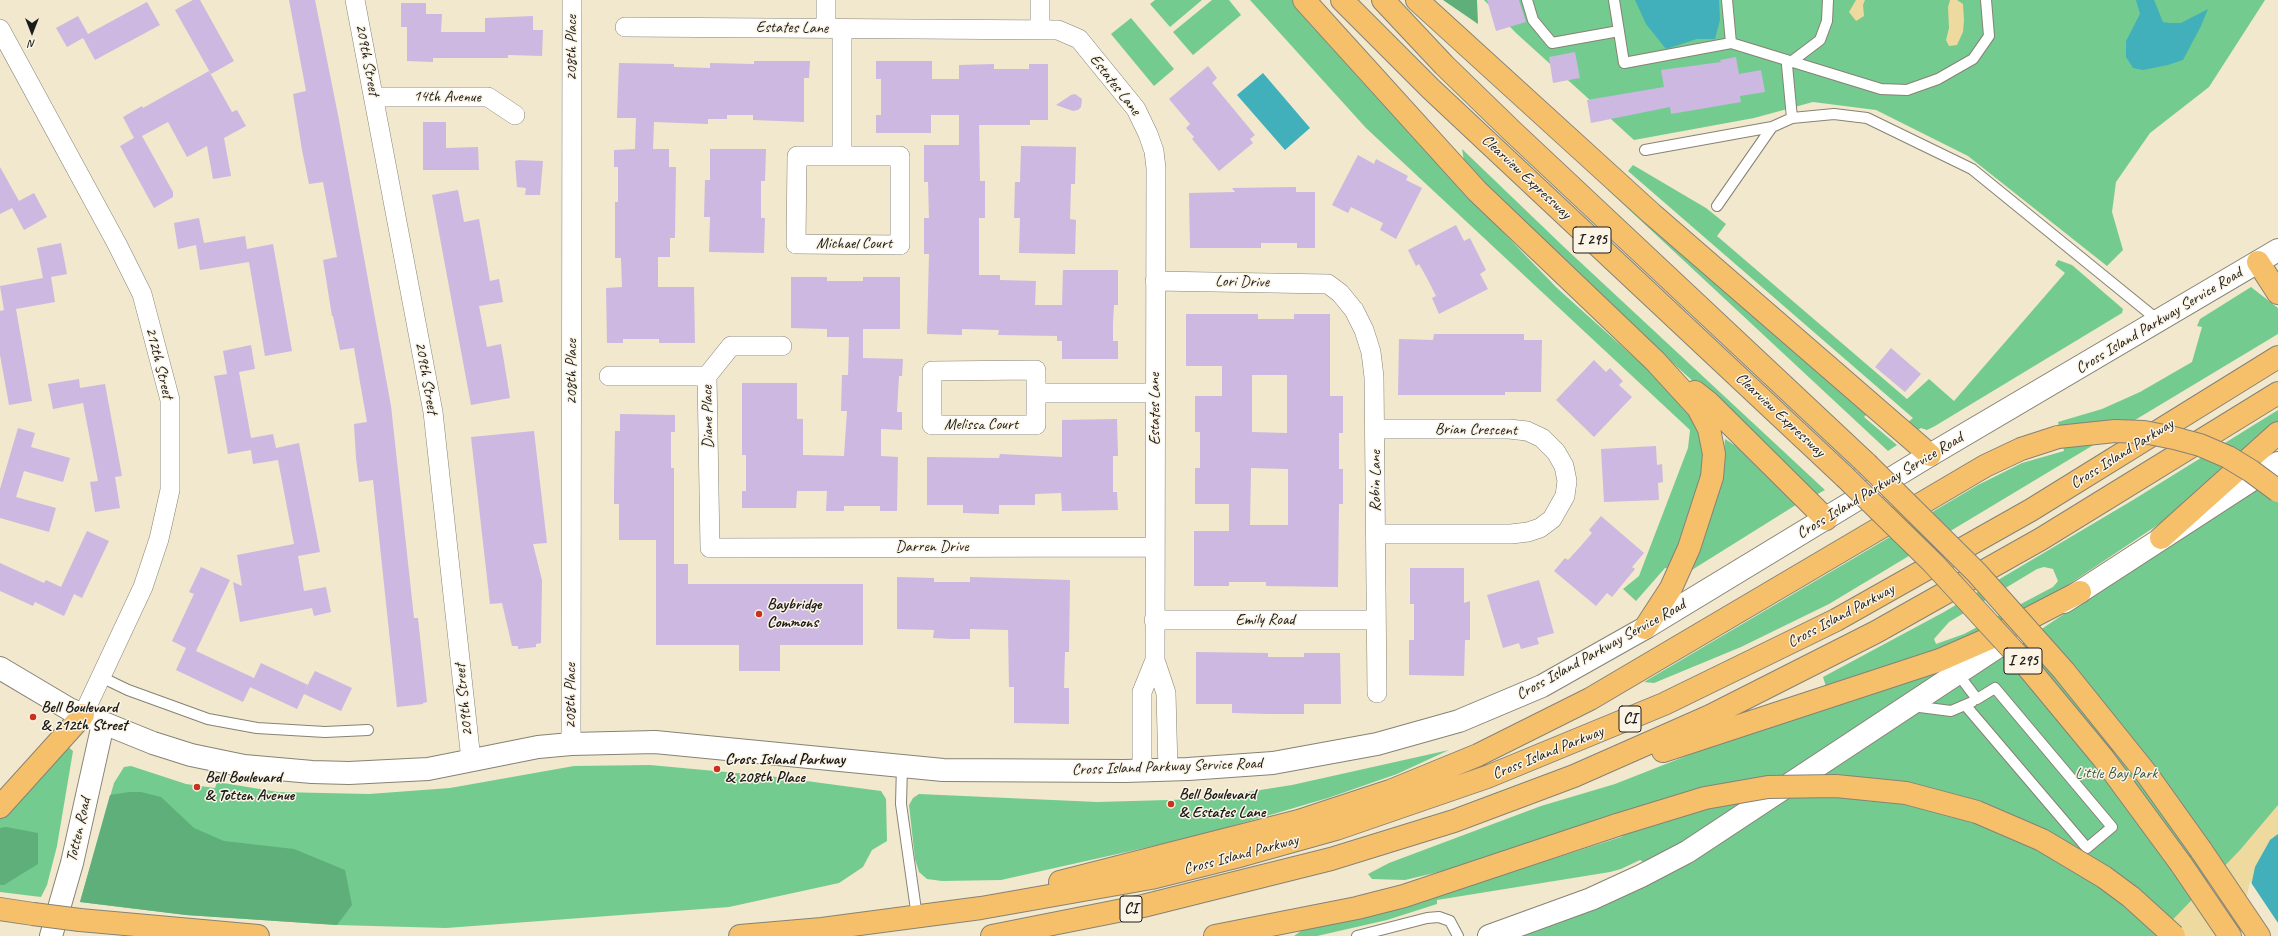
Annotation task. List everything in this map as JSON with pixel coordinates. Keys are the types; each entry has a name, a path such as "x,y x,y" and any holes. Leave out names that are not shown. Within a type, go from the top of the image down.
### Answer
{"highway":[{"path":"1304,0 1477,191 1655,360 1698,408 1709,430 1714,454 1712,476 1689,548 1671,588 1645,628"},
{"name":"Clearview Expressway","path":"1342,0 1384,44 1436,94 1846,477 1947,577 2038,679 2103,758 2181,864 2230,936"},
{"name":"Clearview Expressway","path":"1383,0 1444,65 1512,131 1867,464 1971,568 2064,671 2146,773 2201,850 2259,936"},
{"path":"1417,0 1646,208 1930,455"},
{"path":"2258,262 2278,292"},
{"name":"Cross Island Parkway","path":"740,936 822,929 917,917 1102,888 1243,855 1403,807 1576,742 1722,677 1893,589 2031,510 2278,357"},
{"path":"1655,360 1709,403 1826,518"},
{"name":"Cross Island Parkway","path":"992,936 1110,914 1237,884 1392,840 1515,799 1653,742 1814,665 1876,632 2041,539 2278,393"},
{"path":"917,917 1207,846 1299,821 1390,791 1450,767 1534,729 1590,699 1985,466 2021,449 2058,437 2115,431 2144,432 2174,438 2200,445 2228,457 2251,471 2278,491"},
{"path":"2161,538 2278,433"},
{"path":"1515,799 1940,660 1995,636 2080,592"},
{"path":"0,807 83,715"},
{"path":"1216,936 1357,908 1404,896 1690,801 1721,794 1768,787 1836,786 1906,793 1978,812 2042,840 2104,877 2131,897 2174,936"},
{"path":"0,909 80,920 258,936"}],"street":[{"name":"209th Street","path":"355,0 433,412 471,760"},
{"name":"208th Place","path":"571,744 572,0"},
{"path":"826,0 834,29 842,156"},
{"path":"1040,0 1040,29"},
{"name":"Estates Lane","path":"625,27 1058,30 1079,39 1136,109 1154,151 1156,168 1154,620 1155,660 1166,693 1168,770"},
{"name":"212th Street","path":"0,29 117,244 142,294 170,400 170,490 159,539 143,588 83,715"},
{"name":"14th Avenue","path":"374,96 488,97 515,115"},
{"name":"Michael Court","path":"797,156 842,156 900,156 900,245 796,244 797,156"},
{"name":"Cross Island Parkway Service Road","path":"0,668 57,703 83,715 103,724 180,751 244,766 312,772 349,773 428,769 538,747 571,744 655,742 943,770 1168,770 1273,763 1377,744 1460,721 1542,686 1645,628 1930,455 2278,250"},
{"name":"Lori Drive","path":"1155,281 1328,284"},
{"name":"Robin Lane","path":"1328,284 1340,293 1354,310 1364,330 1371,352 1374,377 1375,430 1377,692"},
{"name":"Diane Place","path":"710,548 707,376 731,346 782,346"},
{"name":"Melissa Court","path":"1036,370 1036,393 1036,425 932,425 932,371 1036,370"},
{"path":"609,376 707,376"},
{"path":"1036,393 1155,393"},
{"name":"Brian Crescent","path":"1375,430 1509,429 1527,431 1542,438 1556,452 1564,466 1568,481 1565,496 1552,518 1540,528 1528,532 1511,534 1376,534"},
{"path":"1489,936 1591,899 1682,855 1724,830 2161,538 2278,462"},
{"name":"Darren Drive","path":"710,548 1154,547"},
{"name":"Emily Road","path":"1154,620 1376,620"},
{"name":"Estates Lane","path":"1142,770 1142,692 1155,660"},
{"name":"Totten Road","path":"51,936 72,863 103,724"}],"lane":[{"path":"1527,0 1533,20 1552,43 1619,31"},
{"path":"1614,0 1624,62 1731,43 1794,60 1880,88 1907,90 1938,79 1973,59 1989,36 1986,0"},
{"path":"1727,0 1731,43"},
{"path":"1792,118 1787,66 1820,40 1827,21 1828,0"},
{"path":"1645,150 1772,127 1792,118 1834,114 1867,118 1972,169 2159,321"},
{"path":"1718,206 1772,127"},
{"path":"1958,674 1977,699"},
{"path":"101,677 176,708 208,719 243,726 325,732 368,730"},
{"path":"1911,706 1951,711 1966,706 1995,688 2112,827 2087,848 1966,706"},
{"path":"902,766 901,804 917,917"},
{"path":"1357,936 1427,918 1439,917 1450,921 1458,936"}],"green space":[{"path":"1155,0 1202,0 1170,27 1150,4"},
{"path":"1212,0 1229,0 1241,15 1193,55 1173,32"},
{"path":"1250,0 1292,0 1466,194 1557,288 1687,405 1702,429 1707,474 1672,569 1665,568 1636,601 1623,589 1639,576 1688,448 1690,430 1366,128"},
{"path":"1443,0 1477,0 1478,24"},
{"path":"1484,0 2265,0 2209,87 2150,133 2116,182 2112,212 2123,250 2107,266 1968,156 1876,110 1813,102 1754,118 1634,140 1516,33"},
{"path":"1131,18 1174,69 1154,86 1111,34"},
{"path":"1462,149 1564,247 1825,490 1812,497 1714,400 1551,254 1464,161"},
{"path":"1633,165 1706,208 1726,224 1717,236 1907,399 1929,379 1954,401 2065,273 2055,265 2058,260 2072,265 2123,309 2122,313 1935,426 1927,430 1921,428 1916,431 1907,423 1913,418 1628,171"},
{"path":"1610,188 1869,412 1864,417 1897,445 1888,451 1608,190"},
{"path":"2251,287 2278,308 2278,334 1829,604 1741,647 1654,683 1644,682 1978,485 2022,463 2064,451 2058,422 2102,409 2140,392 2192,362 2202,327 2197,326 2200,319"},
{"path":"2278,410 2278,423 2168,518 2053,595 1969,640 1827,690 1823,677 1944,612 2133,500","holes":["2044,567 2053,569 2058,581 2053,587 1964,634 1936,644 1934,639 1949,622 2037,569"]},
{"path":"1725,439 1742,450 1799,503 1687,573 1722,473"},
{"name":"Little Bay Park","path":"2278,475 2278,834 2270,840 2217,936 1517,936 1690,861 1716,846 2061,616"},
{"path":"1954,663 1726,818 1647,864 1640,860 1621,869 1610,872 1437,900 1437,904 1387,920 1317,936 1294,936 1302,930 1397,909 1621,837 1623,836 1616,813 1451,869 1405,880 1372,879 1368,874 1389,863 1541,806 1615,784 1699,751"},
{"path":"67,746 73,751 57,846 47,885 41,897 0,892 0,810"},
{"path":"1449,750 1397,774 1328,798 1198,836 1001,880 942,881 927,879 919,872 915,859 909,805 913,798 919,794 1097,802 1203,799 1292,785"},
{"path":"650,765 769,776 881,791 886,799 887,841 872,850 863,867 839,883 729,907 446,928 337,925 186,915 80,902 114,783 124,767 131,766 186,784 215,788 217,782 278,792 369,794 450,788 574,766"},
{"path":"141,792 161,797 194,828 224,841 294,849 345,870 352,905 337,925 186,915 80,902 110,795"},
{"path":"6,827 38,833 38,864 4,885 0,885 0,828"}],"sand":[{"path":"1856,0 1865,0 1863,5 1864,16 1856,21 1849,12"},
{"path":"1950,0 1957,0 1963,4 1964,20 1963,32 1957,45 1949,46 1946,40 1949,28 1948,7"},
{"path":"2278,805 2278,834 2270,840 2249,896 2234,918 2217,936 2157,936 2240,850"}],"water":[{"path":"1635,0 1719,0 1720,20 1715,39 1697,39 1666,49 1646,24"},
{"path":"2136,0 2154,0 2163,22 2170,23 2181,23 2208,9 2183,60 2168,65 2143,70 2133,68 2126,57 2126,41 2140,14"},
{"path":"1263,73 1310,128 1285,150 1237,95"},
{"path":"2278,834 2278,936 2217,936 2234,918 2249,896 2255,867 2270,840"}],"pier":[{"path":"2250,881 2278,923 2278,936 2215,936 2233,917 2247,895"}],"building":[{"path":"193,0 200,0 234,61 211,74 175,10"},
{"path":"289,0 315,0 339,120 391,406 414,618 418,618 427,702 423,704 397,707 373,480 359,482 356,458 354,424 367,422 354,348 340,350 332,316 323,260 337,257 323,182 309,184 302,150 293,94 306,91"},
{"path":"1487,0 1519,0 1526,22 1496,31"},
{"path":"147,2 160,25 95,60 83,38 67,47 56,28 78,16 88,34"},
{"path":"401,3 426,3 426,14 442,14 441,32 485,32 485,18 533,16 533,30 543,30 542,56 508,55 508,58 433,58 433,62 407,61 407,27 401,27"},
{"path":"1575,52 1580,78 1553,83 1549,57"},
{"path":"1736,57 1739,74 1761,70 1765,92 1740,96 1741,102 1671,114 1670,107 1591,123 1587,100 1664,87 1661,70 1721,62 1720,60"},
{"path":"754,61 810,61 809,78 804,78 804,122 753,120 753,115 727,115 727,119 708,119 708,124 654,122 653,149 669,149 669,167 676,167 675,238 670,238 670,257 658,257 658,287 694,287 695,343 659,343 659,339 623,339 623,343 607,343 606,288 622,287 621,258 615,258 615,202 618,202 618,167 614,167 614,150 635,149 636,118 617,118 619,63 674,64 674,67 710,68 710,63 754,64"},
{"path":"876,61 932,61 932,79 959,79 959,65 994,64 994,69 1029,69 1029,64 1048,64 1048,120 1030,120 1030,125 979,125 980,181 985,181 985,218 979,218 979,275 1000,275 1000,280 1036,281 1035,305 1062,305 1063,270 1118,270 1118,305 1114,305 1113,341 1118,341 1118,359 1062,359 1062,341 1057,341 1057,336 998,335 999,330 962,329 962,335 927,334 929,254 924,254 924,218 929,218 928,182 924,182 924,145 959,145 959,115 931,115 931,133 876,133 876,115 881,115 881,79 876,79"},
{"path":"1208,66 1217,78 1212,83 1255,135 1250,139 1253,143 1219,171 1192,139 1194,137 1186,128 1190,124 1169,99"},
{"path":"209,71 232,112 237,110 246,126 224,138 231,176 213,179 207,146 187,157 168,122 142,136 173,192 173,197 154,208 120,146 134,138 123,117 142,106 143,108"},
{"path":"1075,94 1082,99 1081,107 1078,110 1073,111 1056,105 1071,95"},
{"path":"423,122 446,122 446,148 478,147 479,170 423,170"},
{"path":"1021,146 1076,147 1075,184 1071,184 1070,219 1076,220 1075,254 1019,253 1020,218 1014,218 1015,182 1020,182"},
{"path":"710,149 766,149 765,181 761,181 761,218 765,218 764,253 709,252 710,217 704,217 705,180 710,180"},
{"path":"1358,155 1374,164 1376,159 1408,176 1406,180 1422,188 1396,239 1380,230 1383,223 1351,207 1348,213 1332,205"},
{"path":"515,161 543,161 540,195 525,195 526,188 517,187"},
{"path":"0,167 19,201 34,193 47,217 24,230 12,208 0,214"},
{"path":"1296,187 1296,192 1315,192 1315,248 1297,248 1297,243 1261,243 1261,248 1190,248 1189,193 1235,192 1232,188"},
{"path":"458,190 464,222 479,219 490,281 499,279 503,302 479,306 487,347 501,344 510,398 471,405 432,195"},
{"path":"199,218 204,243 245,236 247,249 273,244 292,351 265,356 249,262 200,270 196,245 178,249 174,223"},
{"path":"1456,225 1464,241 1470,238 1486,270 1480,274 1488,289 1439,314 1432,298 1436,296 1419,264 1416,266 1408,250"},
{"path":"61,243 67,274 51,277 55,302 16,309 32,401 9,405 0,355 0,311 4,310 0,286 43,278 37,248"},
{"path":"791,277 827,277 827,281 863,281 863,277 900,277 900,329 863,329 863,358 903,359 902,376 899,376 897,412 902,412 902,430 881,429 881,456 898,457 897,511 880,511 880,506 844,506 844,511 826,511 827,491 797,491 796,508 742,508 742,491 746,491 746,455 742,455 742,383 797,383 797,419 803,419 803,455 844,456 847,411 841,411 842,375 848,375 849,337 827,337 827,329 791,328"},
{"path":"1186,314 1258,314 1258,319 1294,319 1294,314 1330,314 1330,396 1343,396 1343,433 1339,433 1339,469 1343,469 1343,504 1339,504 1338,587 1266,586 1266,582 1229,582 1229,586 1194,586 1194,531 1229,531 1229,504 1195,504 1195,468 1200,468 1200,432 1195,432 1195,396 1222,396 1222,366 1186,366","holes":["1252,375 1287,375 1287,433 1252,432","1251,468 1288,469 1288,525 1250,525"]},
{"path":"1434,334 1524,334 1524,340 1542,340 1541,392 1505,392 1505,395 1398,395 1399,339 1433,340"},
{"path":"251,345 255,369 239,372 251,438 273,434 276,448 299,443 320,552 298,556 304,591 326,587 331,612 314,616 312,608 240,622 233,582 242,586 237,555 294,544 278,460 253,464 251,450 228,454 214,376 227,374 223,351"},
{"path":"1891,348 1921,374 1905,392 1875,367"},
{"path":"1594,360 1606,372 1610,368 1623,381 1619,385 1632,397 1594,437 1556,400"},
{"path":"79,379 80,388 105,384 122,476 115,477 120,508 95,512 90,482 98,481 83,403 53,409 48,384"},
{"name":"Baybridge Commons","path":"620,414 675,415 675,432 671,432 671,468 674,468 674,564 688,564 688,584 863,584 863,645 780,645 780,671 739,671 739,645 656,645 656,540 619,540 619,504 614,504 614,486 615,431 620,431"},
{"path":"1117,419 1118,456 1113,456 1113,492 1117,492 1118,510 1062,511 1061,493 1035,494 1035,505 999,505 999,514 963,513 963,505 927,505 927,457 999,458 1000,454 1062,457 1062,420"},
{"path":"18,428 35,433 31,447 70,458 63,482 24,471 16,497 56,508 49,532 0,518 0,489"},
{"path":"534,431 547,543 533,544 542,580 541,643 536,644 536,647 518,649 518,646 512,646 502,603 490,604 471,437"},
{"path":"1656,446 1657,465 1662,464 1663,482 1658,483 1659,500 1604,502 1601,449"},
{"path":"1601,516 1644,553 1632,567 1635,569 1612,597 1607,593 1596,606 1554,571 1565,558 1568,560 1592,533 1589,530"},
{"path":"87,531 109,541 82,598 74,594 64,616 35,602 33,606 0,591 0,563 44,583 46,580 61,587"},
{"path":"201,567 230,580 196,651 254,678 261,663 308,685 315,671 352,688 341,711 304,694 297,709 250,687 243,702 176,670 186,648 172,641 194,594 189,592"},
{"path":"1410,568 1464,568 1464,603 1470,601 1470,640 1465,640 1464,676 1409,675 1409,640 1414,640 1414,604 1410,604"},
{"path":"897,577 934,578 934,582 970,582 970,577 1070,580 1069,652 1065,652 1064,688 1069,688 1069,724 1014,723 1014,687 1009,687 1008,630 970,629 970,639 952,639 933,638 934,630 897,629"},
{"path":"1539,580 1554,633 1537,638 1539,644 1521,649 1519,643 1503,648 1487,595"},
{"path":"1196,652 1268,653 1268,657 1304,657 1304,653 1340,653 1341,704 1304,704 1304,714 1268,714 1232,713 1232,704 1196,704"}],"place":[{"name":"Baybridge Commons","path":"759,614"},
{"name":"Bell Boulevard & 212th Street","path":"33,717"},
{"name":"Cross Island Parkway & 208th Place","path":"717,769"},
{"name":"Bell Boulevard & Totten Avenue","path":"197,787"},
{"name":"Bell Boulevard & Estates Lane","path":"1171,804"}]}
